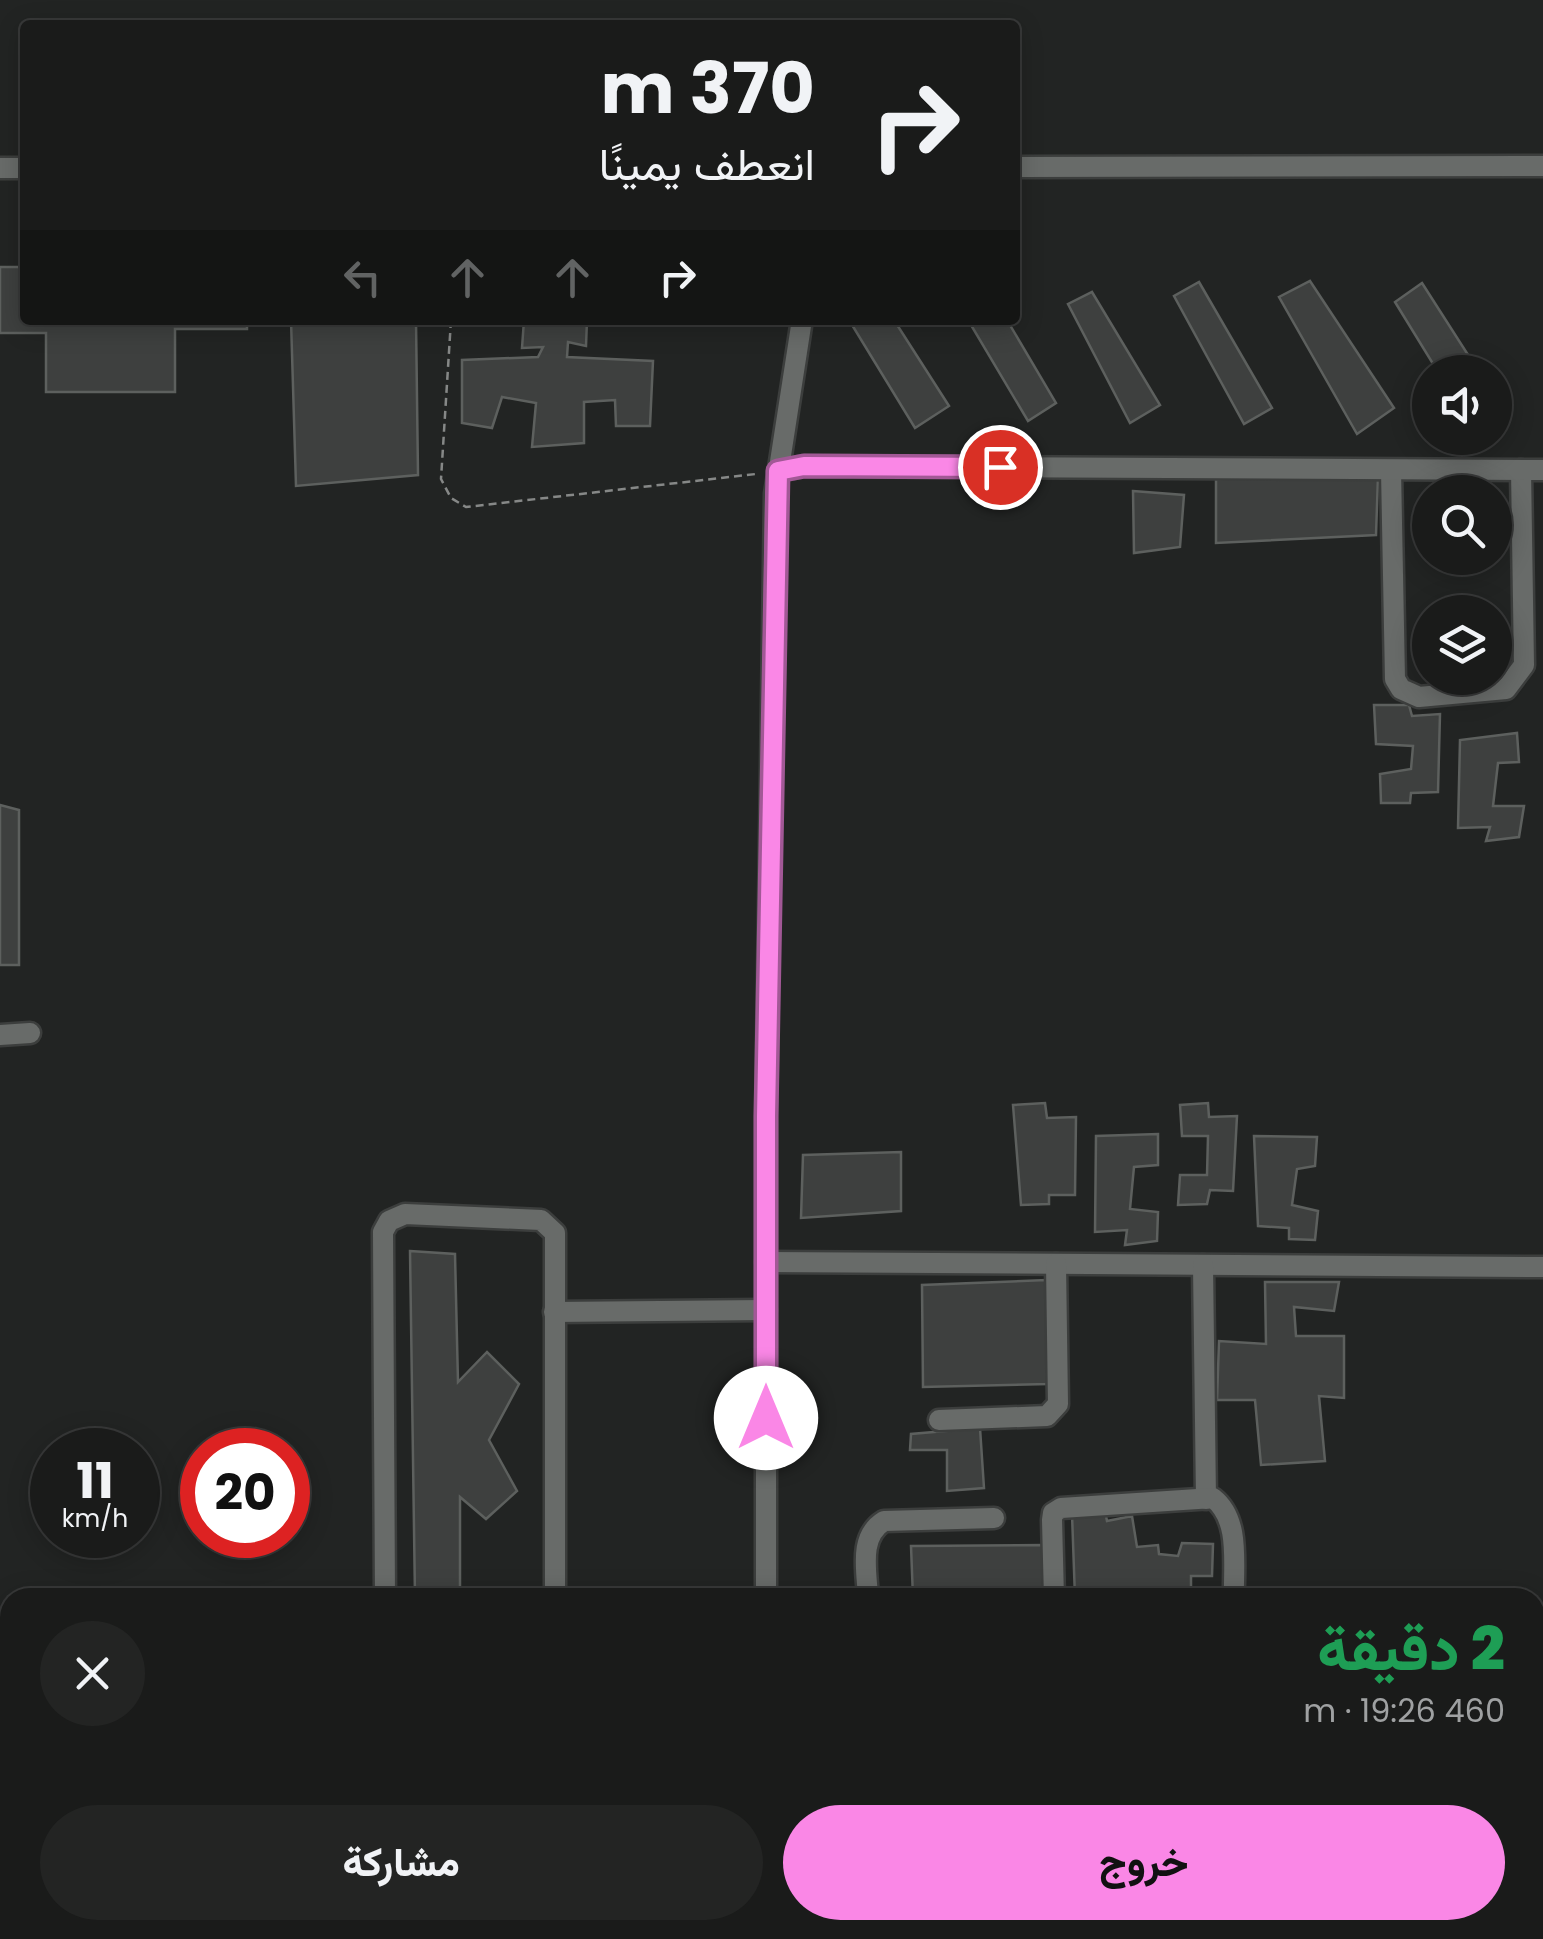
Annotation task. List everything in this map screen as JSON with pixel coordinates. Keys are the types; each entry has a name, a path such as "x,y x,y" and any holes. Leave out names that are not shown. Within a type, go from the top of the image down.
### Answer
{"lane":[{"path":"1020,167 1543,166"},
{"path":"766,1588 766,1262 778,471 802,325"},
{"path":"778,471 804,466 1543,470"},
{"path":"1390,470 1396,679 1400,690 1420,697 1506,688 1524,665 1521,470"},
{"path":"0,1035 30,1034"},
{"path":"384,1588 383,1232 388,1221 405,1214 540,1220 554,1233 555,1588"},
{"path":"766,1262 1543,1267"},
{"path":"938,1420 1047,1416 1054,1412 1058,1404 1056,1264"},
{"path":"1203,1265 1206,1499"},
{"path":"554,1312 766,1310"},
{"path":"1054,1588 1052,1520 1053,1513 1061,1508 1213,1498 1231,1520 1234,1588"},
{"path":"868,1588 866,1540 871,1529 884,1522 994,1518"}],"path":[{"path":"450,325 441,479 450,498 466,507 615,493 778,471"}],"building":[{"path":"0,267 20,267 20,325 247,325 247,329 175,329 175,392 46,392 46,333 0,333"},
{"path":"1310,281 1394,408 1357,434 1279,297"},
{"path":"1199,282 1272,408 1244,424 1174,296"},
{"path":"1422,283 1468,355 1428,355 1395,302"},
{"path":"1092,292 1160,405 1130,423 1068,304"},
{"path":"291,325 416,325 418,475 296,486"},
{"path":"524,325 587,325 586,346 568,342 567,357 653,361 650,426 616,426 615,400 584,402 584,443 532,447 536,403 502,397 492,428 462,423 462,360 538,357 543,347 522,348"},
{"path":"852,325 897,325 949,406 915,428"},
{"path":"971,325 1010,325 1056,403 1028,421"},
{"path":"1378,476 1376,535 1216,543 1216,479"},
{"path":"1133,491 1184,495 1180,547 1134,553"},
{"path":"1374,705 1409,705 1412,716 1440,714 1438,792 1411,793 1410,803 1381,803 1380,774 1411,769 1413,746 1376,744"},
{"path":"1517,733 1519,762 1498,763 1493,806 1524,806 1519,837 1486,841 1490,827 1458,828 1460,740"},
{"path":"0,805 19,810 19,965 0,965"},
{"path":"1045,1103 1047,1118 1076,1117 1075,1195 1049,1195 1049,1204 1021,1205 1013,1105"},
{"path":"1208,1103 1209,1117 1237,1116 1233,1191 1210,1190 1207,1204 1178,1205 1180,1175 1207,1175 1208,1136 1182,1136 1180,1105"},
{"path":"1158,1134 1158,1165 1134,1167 1130,1209 1158,1212 1157,1241 1125,1245 1127,1230 1095,1232 1096,1136"},
{"path":"1254,1136 1317,1137 1315,1166 1297,1169 1292,1205 1318,1211 1315,1240 1289,1239 1289,1228 1258,1226"},
{"path":"901,1152 901,1211 801,1218 803,1155"},
{"path":"410,1251 455,1254 458,1382 487,1352 519,1384 489,1440 517,1491 486,1519 460,1497 460,1588 415,1588"},
{"path":"1046,1280 1048,1384 923,1387 922,1285"},
{"path":"1265,1282 1339,1282 1334,1311 1294,1307 1296,1336 1344,1336 1344,1398 1319,1396 1325,1461 1261,1465 1255,1400 1217,1400 1219,1341 1266,1344"},
{"path":"980,1428 984,1488 947,1491 947,1450 910,1450 911,1434"},
{"path":"1105,1511 1107,1521 1132,1516 1137,1547 1158,1545 1159,1554 1178,1556 1182,1543 1213,1544 1212,1576 1191,1576 1191,1588 1075,1588 1072,1514"},
{"path":"1045,1545 1044,1588 913,1588 911,1546"}],"route":[{"path":"766,1418 766,1116 778,471 804,466 1000,467"}]}
